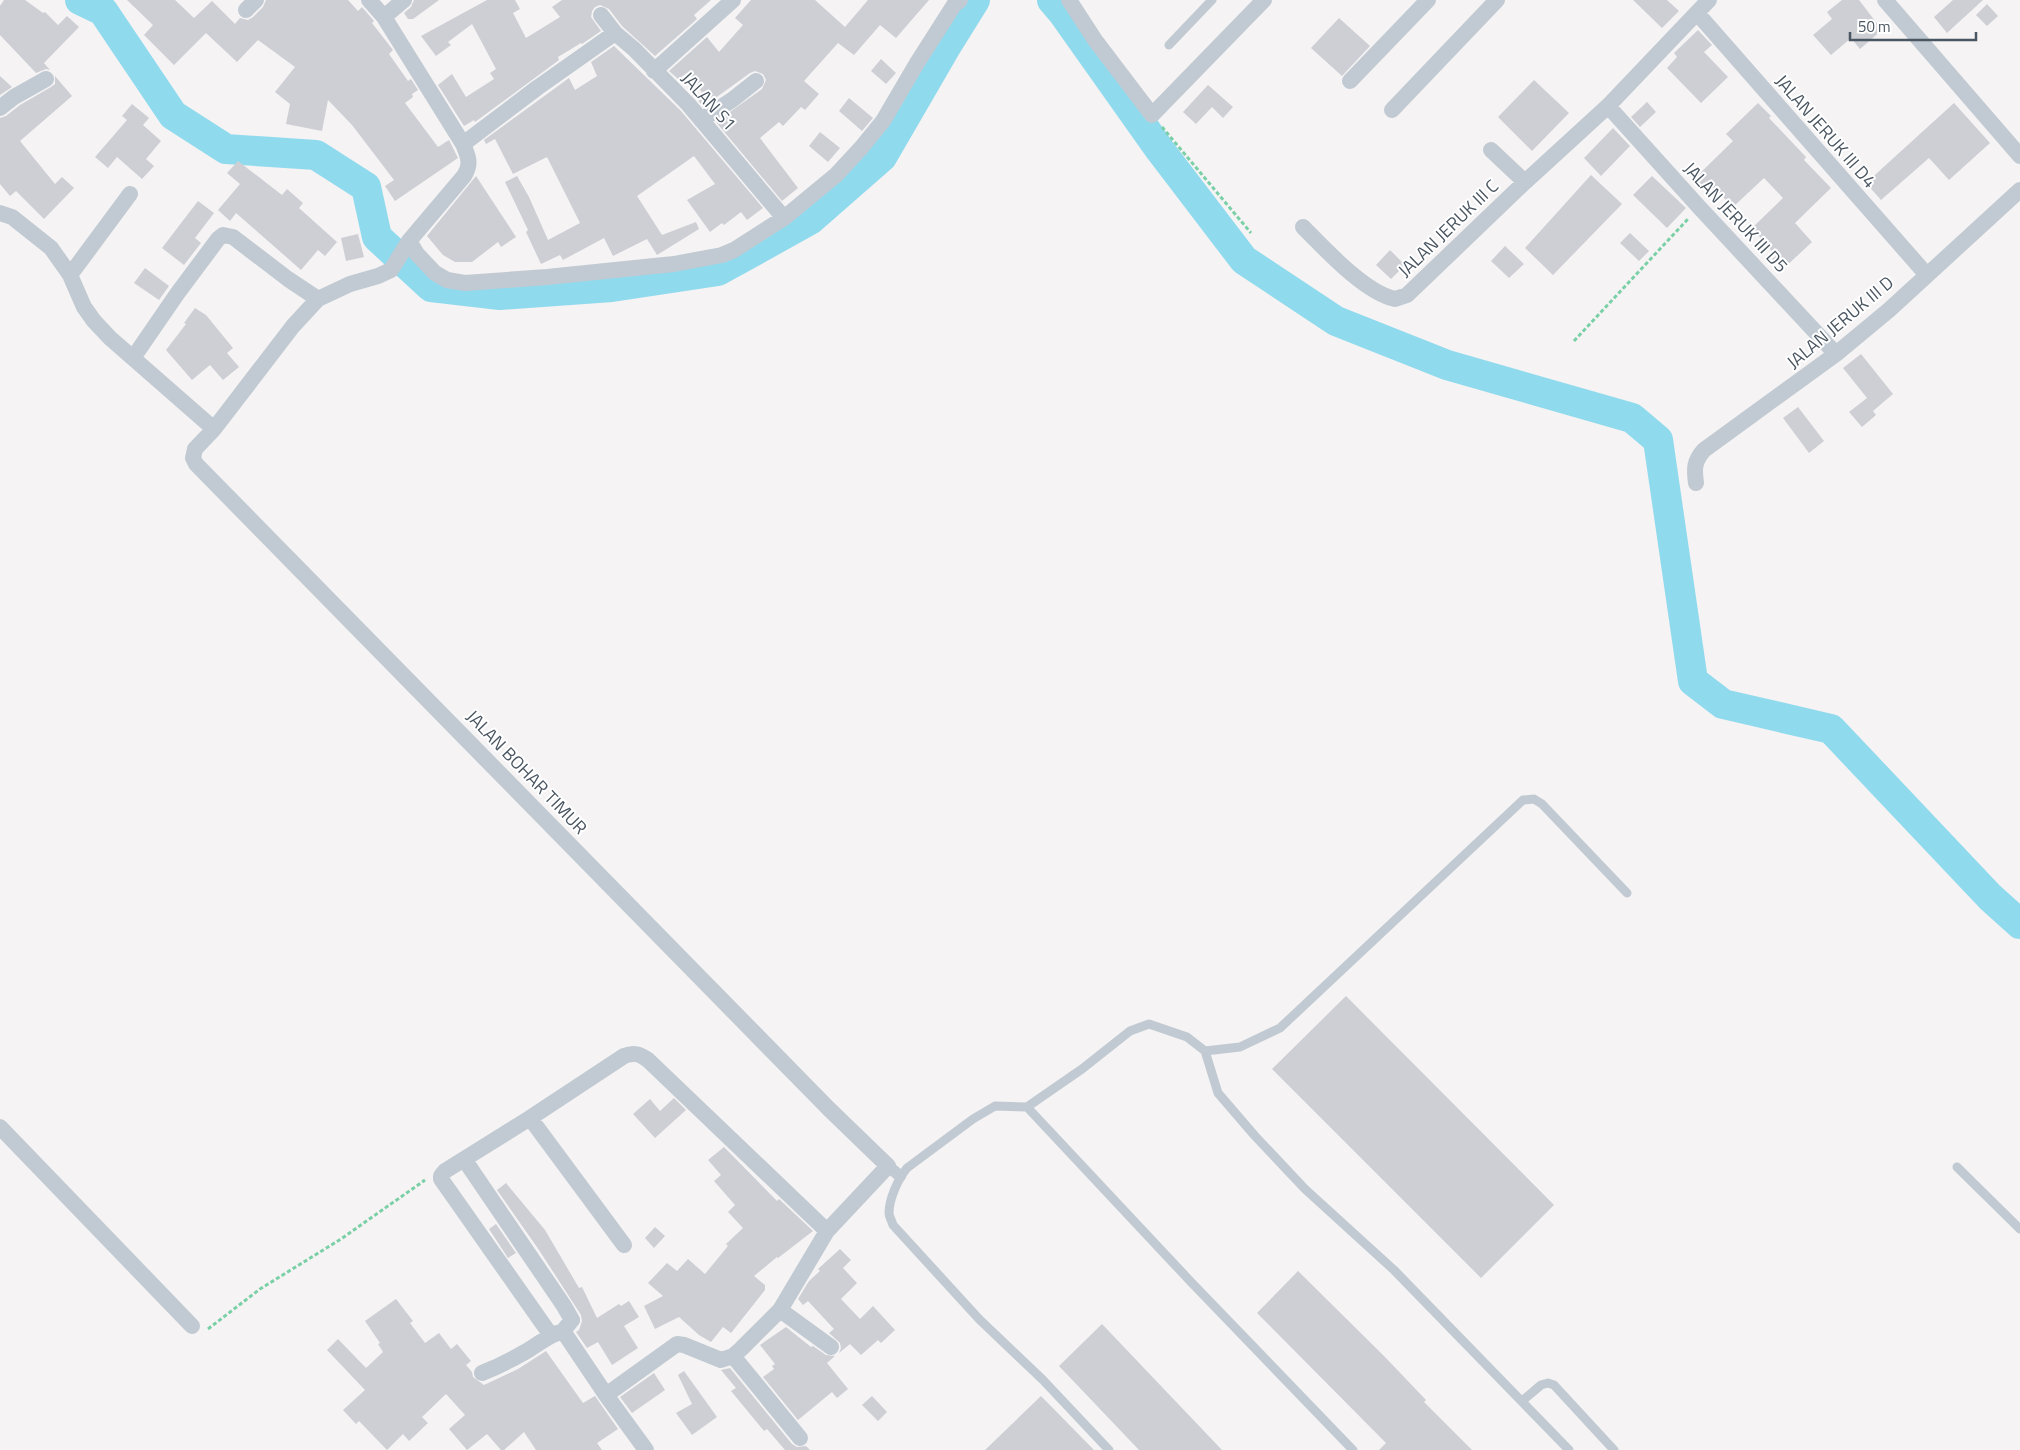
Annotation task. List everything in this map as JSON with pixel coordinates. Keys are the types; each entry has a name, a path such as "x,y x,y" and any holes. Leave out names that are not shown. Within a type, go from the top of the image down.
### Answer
{"street":[{"path":"0,212 12,217 34,233 50,248 70,275 84,306 94,321 110,338 214,429 293,326 318,298 350,284 391,270 407,245 466,172 469,160 463,144 384,17 369,0"},
{"path":"384,17 404,0"},
{"path":"654,71 732,0"},
{"path":"407,245 435,272 447,280 465,283 674,264 708,258 734,250 784,218 836,175 861,148 883,121 917,63 954,5 960,0"},
{"path":"1069,0 1095,40 1152,115 1259,1"},
{"path":"1350,81 1428,0"},
{"path":"1392,110 1497,0"},
{"name":"JALAN JERUK III C","path":"1303,227 1338,262 1368,286 1390,298 1400,298 1412,291 1525,182 1608,106 1709,0"},
{"path":"1884,0 2020,156"},
{"name":"JALAN JERUK III D4","path":"1697,13 1926,274"},
{"name":"JALAN S1","path":"601,15 615,33 702,120 784,218"},
{"path":"463,144 537,88 615,33"},
{"path":"0,108 14,97 46,79"},
{"path":"702,120 756,81"},
{"name":"JALAN JERUK III D5","path":"1608,106 1836,354"},
{"name":"JALAN JERUK III C","path":"1490,150 1525,182"},
{"name":"JALAN JERUK III D","path":"1696,484 1694,466 1697,458 1704,450 1836,354 1888,310 2020,190"},
{"path":"70,275 130,194"},
{"path":"133,358 177,294 223,235 233,237 288,279 318,298"},
{"name":"JALAN BOHAR TIMUR","path":"214,429 193,451 193,458 196,464 829,1109 894,1171"},
{"path":"646,1450 441,1179 442,1174 624,1056 632,1053 642,1055 827,1231"},
{"path":"530,1118 624,1245"},
{"path":"0,1127 192,1326"},
{"path":"464,1159 572,1320 557,1332 510,1361 482,1373"},
{"path":"606,1395 677,1344 684,1345 717,1360 733,1356 780,1310 827,1231 894,1171"},
{"path":"780,1310 831,1347"},
{"path":"733,1356 800,1438"}],"lane":[{"path":"1169,46 1212,0"},
{"path":"1205,1051 1240,1047 1280,1028 1523,800 1534,799 1542,804 1627,894"},
{"path":"1108,1450 1043,1380 979,1319 897,1230 889,1215 894,1171 907,1168 934,1147 995,1106 1027,1107 1082,1069 1130,1031 1149,1024 1187,1037 1205,1051 1218,1093 1255,1136 1306,1189 1394,1270 1570,1450"},
{"path":"1027,1107 1191,1282 1353,1450"},
{"path":"1957,1168 2020,1229"},
{"path":"1522,1401 1541,1385 1548,1383 1554,1386 1614,1450"}],"path":[{"path":"1152,115 1251,233"},
{"path":"1574,341 1699,207"},
{"path":"192,1326 199,1331 204,1331 215,1325 260,1289 341,1240 387,1208 417,1184 442,1174"}],"building":[{"path":"4,0 25,0 43,13 45,12 58,25 67,16 79,27 44,63 50,70 46,69 36,73 0,35 0,6"},
{"path":"127,0 175,0 194,18 212,1 235,24 240,18 248,20 253,17 263,7 266,0 348,0 358,11 362,7 374,21 372,23 393,50 389,54 408,81 411,79 418,90 405,103 438,147 449,140 458,158 395,201 385,186 394,180 352,125 328,100 322,131 286,124 290,104 275,92 295,67 258,40 237,62 206,33 174,65 144,35 153,25"},
{"path":"414,0 439,0 413,19 408,19 404,13 411,7"},
{"path":"487,0 515,0 520,9 513,13 526,38 560,17 552,7 562,0 711,0 694,15 697,19 655,56 622,26 609,9 600,5 595,7 591,17 601,31 558,57 559,60 475,122 474,120 464,126 438,85 452,74 466,97 494,79 490,73 496,69 472,24 448,42 451,45 436,56 421,36"},
{"path":"751,0 815,0 845,27 868,0 929,0 896,38 880,25 854,55 838,43 804,81 819,94 805,110 801,107 783,126 779,122 760,138 798,188 782,201 716,122 762,89 766,80 763,74 755,71 750,73 703,107 698,100 704,95 687,73 678,79 669,71 707,37 719,52 743,25 735,18"},
{"path":"1633,0 1667,0 1679,11 1662,28"},
{"path":"1842,0 1859,0 1882,30 1860,49 1851,38 1831,55 1813,35 1832,19 1827,12"},
{"path":"1953,0 1983,0 1947,33 1934,17"},
{"path":"1987,4 1998,16 1987,26 1976,15"},
{"path":"1339,18 1370,46 1342,76 1311,48"},
{"path":"1698,30 1712,45 1704,52 1728,77 1701,103 1667,68 1677,57 1674,53"},
{"path":"614,46 681,111 763,208 747,220 741,212 724,225 722,223 710,232 687,200 715,184 694,156 637,196 662,235 696,222 699,229 657,255 647,239 613,256 604,238 563,260 560,255 541,264 526,232 528,230 505,182 517,176 529,197 548,240 580,223 547,157 513,174 495,139 486,144 484,140 569,78 575,90 597,76 591,62"},
{"path":"881,59 896,73 886,84 871,71"},
{"path":"0,76 12,87 0,95"},
{"path":"55,76 72,96 20,141 55,184 62,177 74,188 44,219 16,191 10,196 0,184 0,118 55,84"},
{"path":"1534,80 1569,113 1532,151 1498,117"},
{"path":"1208,85 1233,107 1223,118 1212,107 1196,124 1183,112"},
{"path":"849,98 873,118 862,131 839,111"},
{"path":"1647,102 1656,112 1640,127 1631,117"},
{"path":"1758,103 1771,116 1769,118 1806,157 1804,160 1831,188 1795,223 1812,242 1782,270 1772,259 1776,256 1752,228 1783,198 1764,178 1733,207 1716,190 1711,195 1695,178 1733,141 1726,134"},
{"path":"1954,103 1990,143 1949,180 1929,158 1881,200 1866,183"},
{"path":"132,104 149,118 143,125 161,141 146,159 154,166 142,179 117,157 108,168 95,157 127,120 122,116"},
{"path":"1613,128 1630,146 1601,176 1584,158"},
{"path":"820,132 840,148 828,162 809,146"},
{"path":"238,161 282,195 287,189 303,203 299,208 337,242 325,256 318,250 301,270 236,213 230,221 218,210 240,184 227,173"},
{"path":"1591,175 1622,204 1553,275 1525,248"},
{"path":"476,176 516,237 501,247 498,242 472,262 455,262 443,255 427,236"},
{"path":"1652,176 1686,208 1667,228 1633,195"},
{"path":"198,201 214,213 195,238 201,243 184,265 162,248"},
{"path":"1630,233 1649,251 1639,261 1620,243"},
{"path":"358,234 364,257 346,261 341,238"},
{"path":"1505,246 1524,264 1509,278 1491,261"},
{"path":"1390,250 1405,265 1391,279 1376,265"},
{"path":"145,268 169,286 159,300 134,283"},
{"path":"195,308 206,315 233,348 227,353 239,367 223,380 210,365 192,380 166,350 186,324 184,323"},
{"path":"1861,354 1893,394 1873,411 1876,415 1862,427 1849,412 1867,398 1843,368"},
{"path":"1798,407 1824,441 1809,453 1783,418"},
{"path":"1346,996 1554,1205 1481,1278 1272,1069"},
{"path":"674,1098 686,1110 655,1138 633,1114 650,1099 660,1111"},
{"path":"724,1147 777,1201 779,1199 813,1231 754,1276 765,1285 765,1290 731,1333 723,1327 711,1342 699,1335 679,1317 655,1329 644,1306 663,1296 648,1283 667,1263 677,1271 688,1259 705,1274 728,1246 726,1244 743,1228 728,1212 735,1205 714,1181 721,1175 708,1160"},
{"path":"506,1183 545,1230 579,1288 582,1287 597,1318 619,1304 621,1306 629,1301 639,1317 624,1326 638,1348 612,1365 598,1342 587,1348 576,1332 579,1330 582,1321 581,1315 497,1190"},
{"path":"496,1224 516,1253 508,1258 489,1229"},
{"path":"655,1227 665,1236 654,1248 645,1238"},
{"path":"840,1249 851,1260 843,1268 857,1283 841,1299 860,1319 873,1306 895,1330 881,1343 878,1340 861,1355 850,1344 839,1353 840,1343 829,1333 834,1329 808,1301 803,1305 798,1299 809,1281 820,1271 818,1269"},
{"path":"1298,1271 1384,1356 1426,1400 1424,1402 1472,1450 1379,1450 1386,1443 1257,1313"},
{"path":"396,1299 413,1321 410,1323 425,1343 439,1333 451,1349 457,1344 471,1361 466,1365 472,1372 473,1377 484,1385 518,1369 546,1351 583,1403 595,1396 618,1429 597,1443 602,1450 536,1450 524,1432 504,1450 501,1450 487,1434 467,1450 449,1429 465,1415 446,1394 422,1417 428,1423 409,1441 403,1434 387,1450 359,1421 356,1424 343,1410 365,1390 327,1350 338,1339 366,1368 383,1352 378,1344 380,1343 365,1321"},
{"path":"1102,1324 1222,1450 1139,1450 1059,1366"},
{"path":"786,1327 811,1347 813,1346 826,1355 835,1356 827,1363 848,1389 837,1398 832,1392 798,1420 763,1377 774,1369 772,1366 775,1364 760,1345"},
{"path":"730,1368 792,1444 797,1447 806,1446 810,1450 785,1450 767,1429 764,1431 731,1391 736,1388 721,1370"},
{"path":"684,1371 717,1417 692,1435 676,1413 692,1404 678,1375"},
{"path":"654,1373 665,1390 632,1413 620,1397"},
{"path":"872,1396 887,1412 878,1421 862,1405"},
{"path":"1041,1396 1094,1450 985,1450"}],"waterway":[{"path":"80,0 103,11 173,115 226,149 316,155 366,187 377,237 431,287 500,295 612,287 718,271 810,220 882,157 975,0"},
{"path":"1052,0 1160,150 1244,260 1336,321 1447,365 1632,418 1658,440 1693,681 1723,704 1831,729 1990,897 2020,924"}]}
